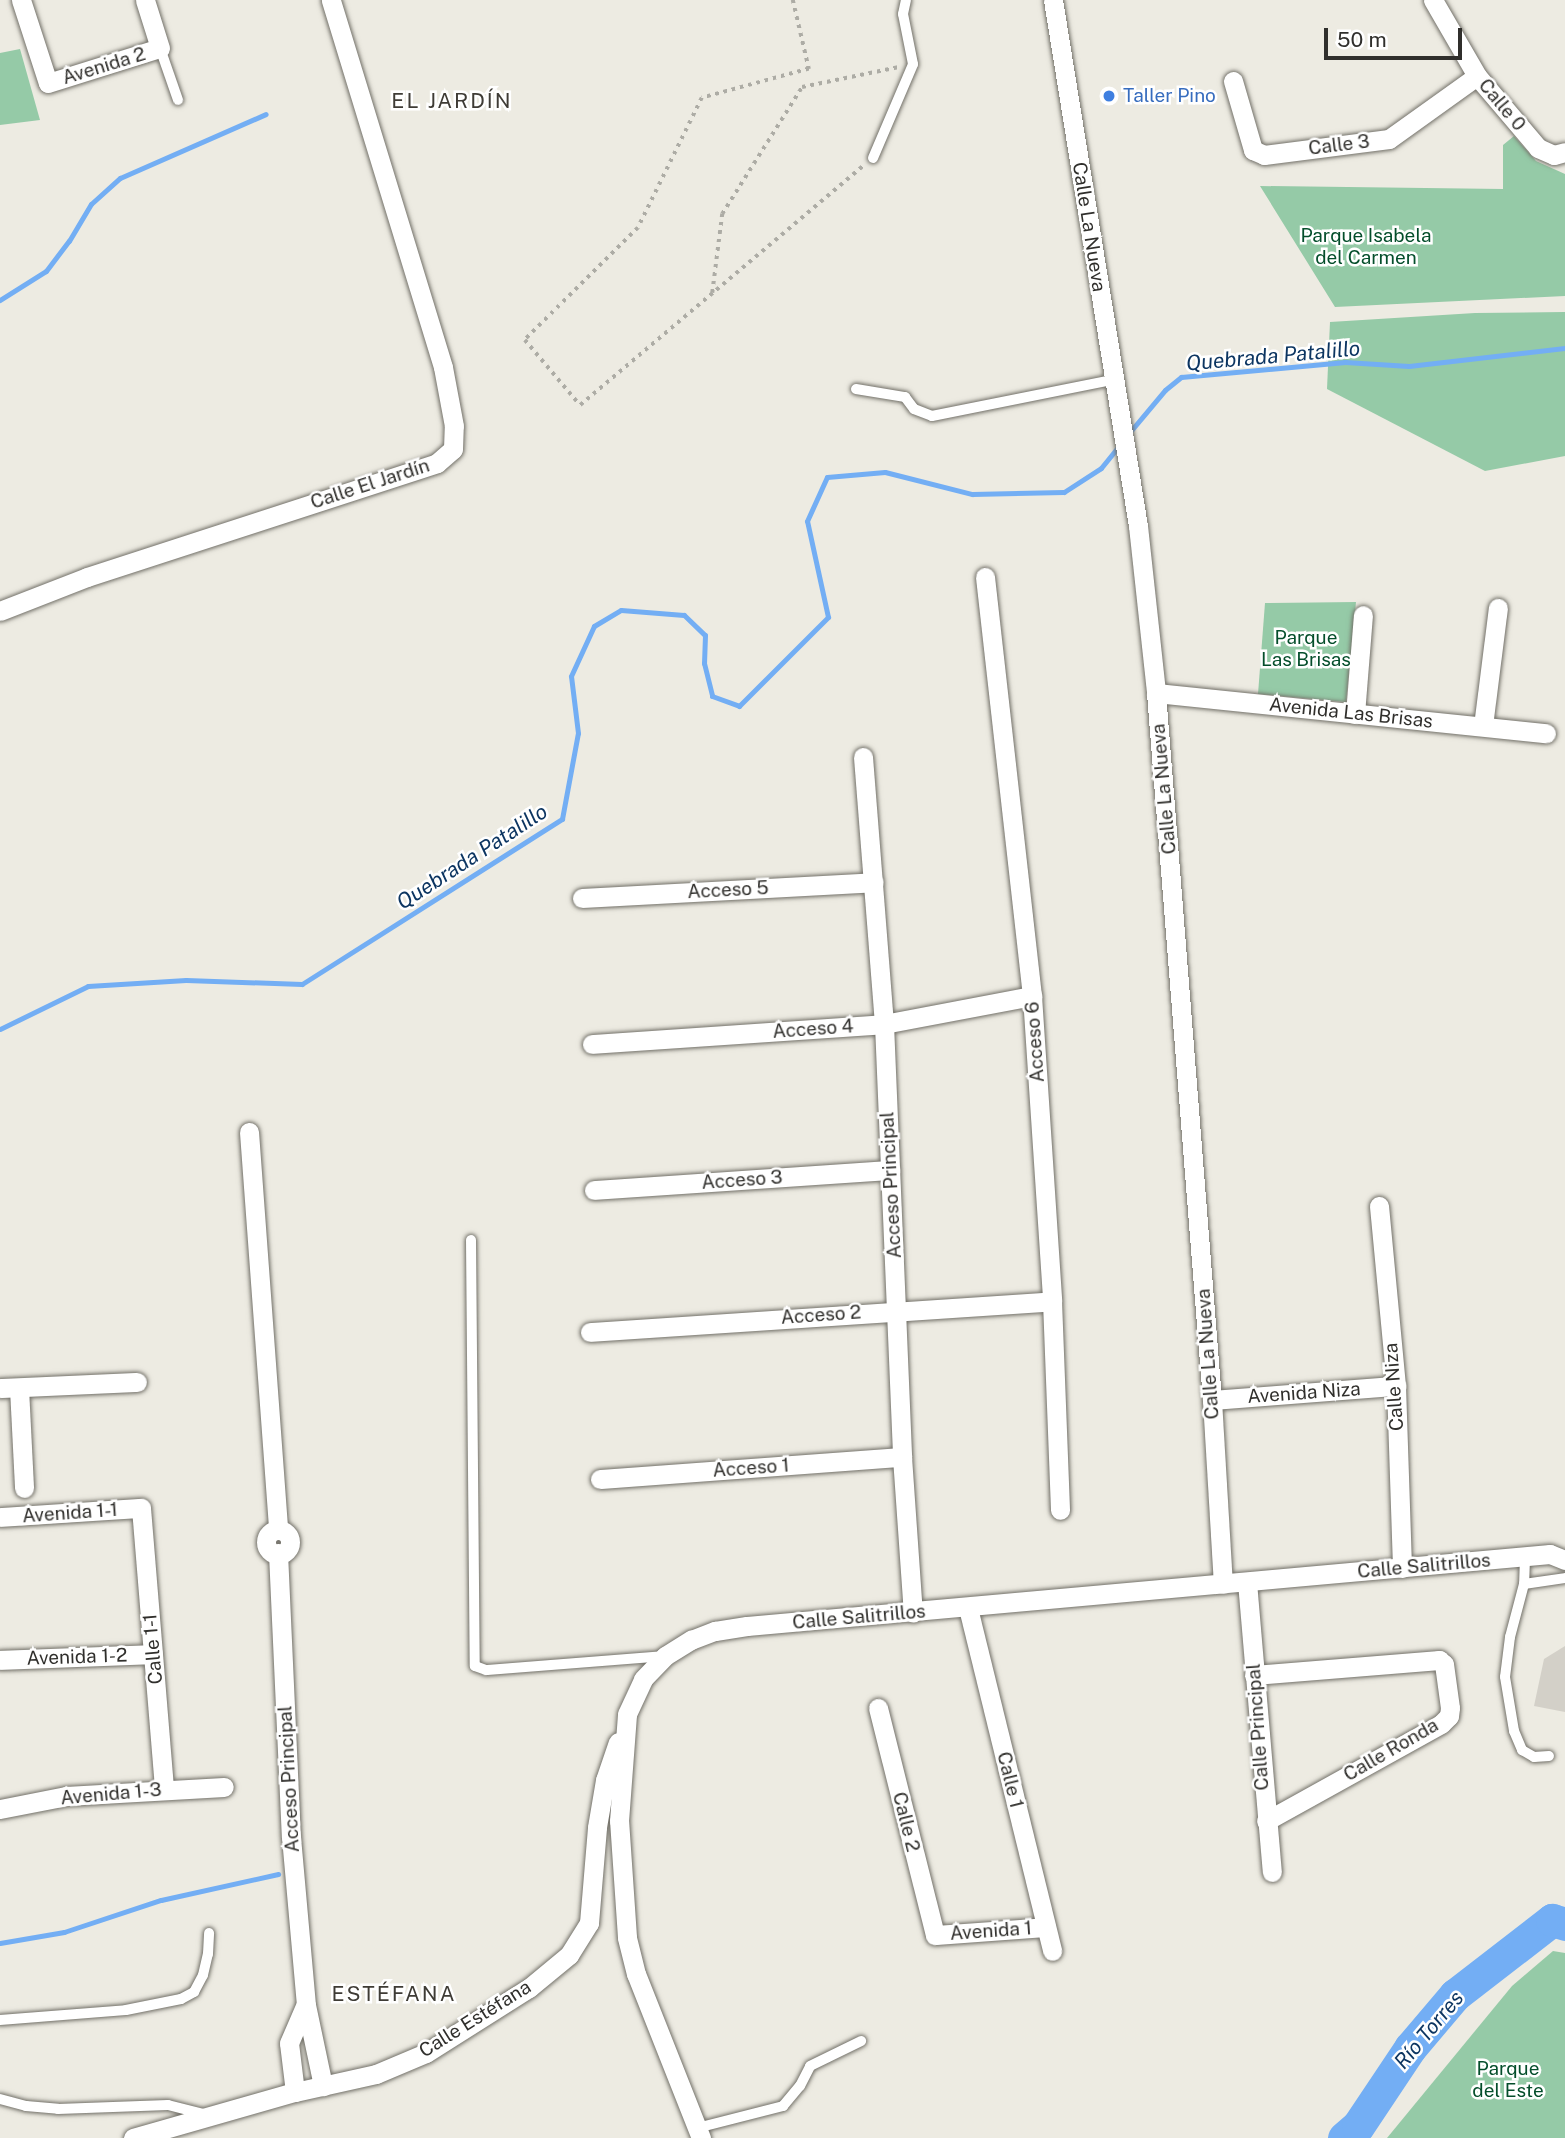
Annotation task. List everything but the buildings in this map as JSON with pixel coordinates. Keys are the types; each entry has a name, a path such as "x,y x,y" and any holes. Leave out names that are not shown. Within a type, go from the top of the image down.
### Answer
{"street":[{"name":"Avenida 2","path":"22,0 48,83 160,48"},
{"path":"145,0 160,48"},
{"name":"Calle El Jardín","path":"0,611 88,577 437,463 453,449 454,426 443,367 331,0"},
{"name":"Calle La Nueva","path":"1053,0 1119,424 1138,526 1156,693 1212,1400 1223,1584"},
{"name":"Calle 0","path":"1433,0 1477,76 1538,148 1554,155 1565,152"},
{"name":"Calle 3","path":"1233,81 1253,150 1264,155 1390,139 1477,76"},
{"name":"Acceso 6","path":"985,577 1032,996 1052,1301 1060,1510"},
{"path":"1483,726 1498,608"},
{"path":"1355,713 1363,615"},
{"name":"Avenida Las Brisas","path":"1156,693 1546,733"},
{"name":"Acceso Principal","path":"863,757 884,1024 902,1457 913,1613"},
{"name":"Acceso 5","path":"582,898 874,882"},
{"name":"Acceso 4","path":"592,1044 884,1024 1032,996"},
{"name":"Acceso Principal","path":"249,1132 278,1530 268,1535 267,1542 269,1549 278,1553 291,1837 306,2005 323,2086"},
{"name":"Acceso 3","path":"594,1190 890,1170"},
{"name":"Calle Niza","path":"1379,1206 1396,1386 1402,1568"},
{"name":"Acceso 2","path":"590,1332 1052,1301"},
{"path":"24,1488 9,1388 137,1382"},
{"name":"Avenida Niza","path":"1212,1400 1396,1386"},
{"name":"Acceso 1","path":"600,1479 902,1457"},
{"name":"Avenida 1-1","path":"0,1517 141,1508"},
{"name":"Calle 1-1","path":"141,1508 164,1789"},
{"name":"Calle Salitrillos","path":"699,2133 636,1974 626,1937 619,1821 627,1714 643,1679 665,1656 691,1640 715,1631 1560,1554"},
{"name":"Calle Principal","path":"1247,1582 1272,1872"},
{"name":"Calle 1","path":"968,1608 1052,1951"},
{"name":"Avenida 1-2","path":"0,1660 153,1654"},
{"name":"Calle Ronda","path":"1254,1675 1439,1660 1444,1664 1450,1708 1449,1716 1441,1724 1266,1821"},
{"name":"Calle 2","path":"878,1708 935,1935"},
{"name":"Calle Estéfana","path":"133,2138 207,2115 376,2074 426,2053 530,1988 569,1955 589,1923 597,1827 605,1780 627,1714"},
{"name":"Avenida 1-3","path":"0,1808 66,1796 224,1787"},
{"name":"Avenida 1","path":"935,1935 1046,1927"},
{"path":"295,2092 289,2043 306,2005"}],"lane":[{"path":"873,158 913,64 903,14 905,0"},
{"path":"160,48 178,100"},
{"path":"856,389 905,397 914,409 932,416 1112,380"},
{"path":"471,1240 475,1666 486,1670 665,1656"},
{"path":"1525,1558 1524,1584 1510,1637 1505,1677 1514,1731 1522,1750 1534,1757 1549,1756"},
{"path":"1524,1584 1565,1578"},
{"path":"0,2020 126,2010 181,1999 194,1992 203,1975 209,1933"},
{"path":"699,2133 783,2106 800,2086 810,2066 861,2041"},
{"path":"0,2099 26,2106 58,2109 168,2105 207,2115"}],"path":[{"path":"793,0 808,69 702,99 638,229 525,340 580,405 873,158"},
{"path":"711,295 722,214 802,87 913,64"}],"green space":[{"path":"20,49 40,120 0,125 0,53"},
{"name":"Parque Isabela del Carmen","path":"1514,136 1536,161 1565,174 1565,296 1335,307 1260,186 1503,189 1503,145"},
{"path":"1565,312 1565,456 1485,471 1327,389 1330,322 1475,313"},
{"name":"Parque Las Brisas","path":"1356,602 1346,702 1258,694 1265,603"},
{"name":"Parque del Este","path":"1553,1951 1565,1953 1565,2138 1387,2138 1512,1986"}],"waterway":[{"path":"0,300 46,271 69,241 91,204 120,178 266,114"},
{"name":"Quebrada Patalillo","path":"1129,433 1165,390 1181,377 1345,362 1409,366 1565,348"},
{"name":"Quebrada Patalillo","path":"0,1029 88,986 186,980 302,984 562,819 578,733 571,676 594,626 621,610 684,615 705,635 704,663 712,696 739,706 828,617 807,521 827,477 885,472 972,494 1064,492 1101,468 1119,446"},
{"path":"0,1943 64,1932 161,1900 278,1874"},
{"name":"Río Torres","path":"1344,2138 1358,2126 1410,2048 1455,1995 1552,1920 1565,1924"}],"place":[{"name":"Taller Pino","path":"1109,96"}],"district":[{"name":"EL JARDÍN","path":"452,101"},
{"name":"ESTÉFANA","path":"394,1994"}]}
